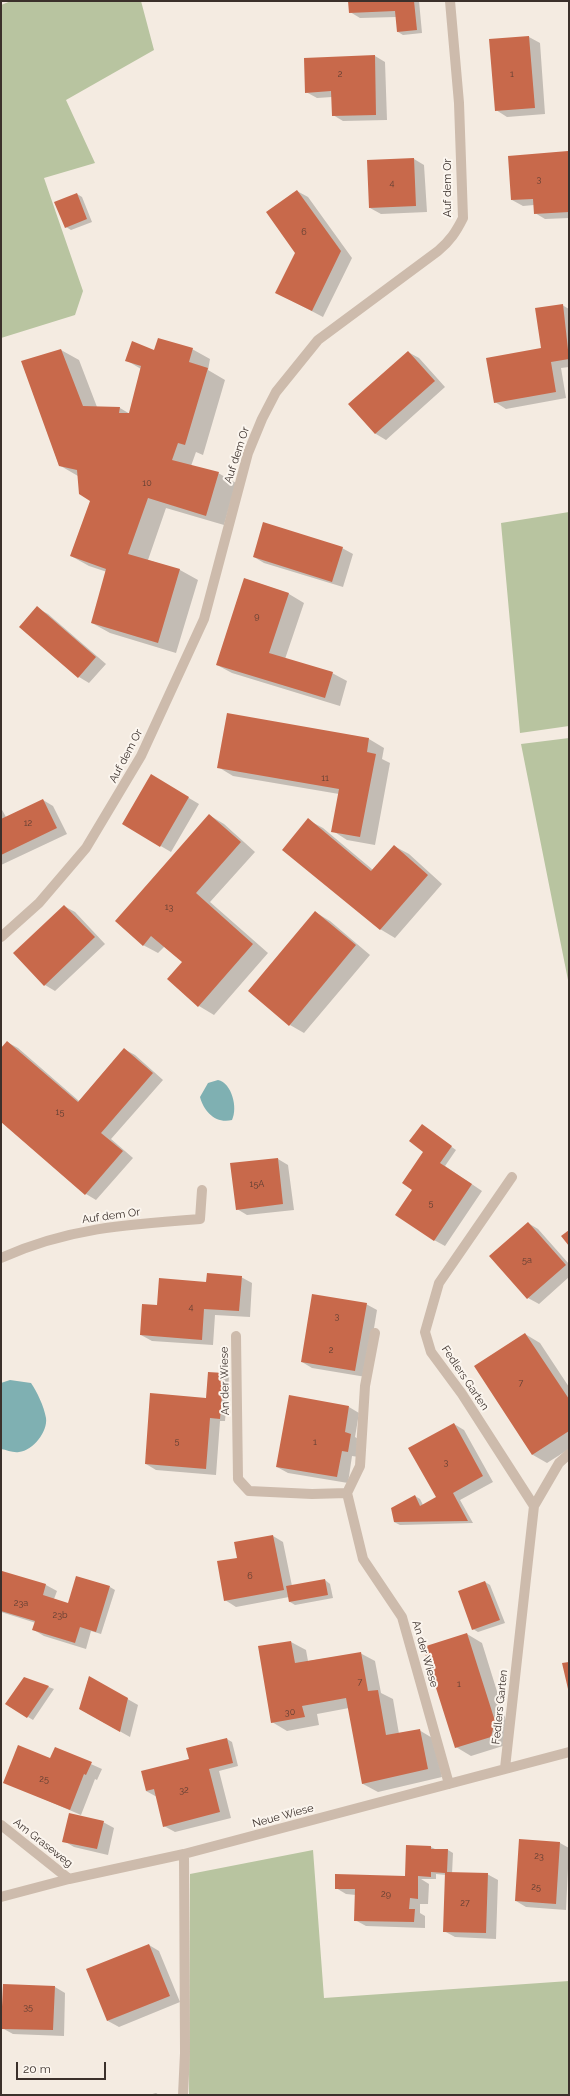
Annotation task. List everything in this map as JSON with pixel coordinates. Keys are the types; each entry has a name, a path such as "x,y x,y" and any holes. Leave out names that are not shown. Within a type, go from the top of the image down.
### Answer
{"street":[{"name":"Auf dem Or","path":"1,937 40,903 86,848 141,756 204,619 248,452 262,419 276,392 318,340 438,251 450,240 463,218 459,103 450,1"},
{"name":"Fedlers Garten","path":"512,1178 439,1283 425,1332 431,1352 462,1394 534,1506"},
{"name":"Auf dem Or","path":"1,1258 29,1246 70,1234 122,1224 200,1219 202,1190"},
{"path":"347,1493 360,1466 365,1386 375,1333"},
{"name":"An der Wiese","path":"236,1336 238,1479 249,1491 312,1494 347,1493 363,1559 402,1617 449,1784"},
{"name":"Fedlers Garten","path":"505,1768 534,1506 559,1463 569,1454"},
{"name":"Neue Wiese","path":"1,1897 69,1879 184,1854 569,1752"},
{"name":"Am Graseweg","path":"1,1825 69,1879"},
{"path":"183,2095 184,1854"}],"green space":[{"path":"11,1 141,1 154,50 66,100 95,163 44,178 83,291 75,315 1,338 1,5"},
{"path":"569,512 569,726 520,733 501,523"},
{"path":"569,738 569,985 521,744"},
{"path":"313,1850 324,1998 569,1981 569,2095 189,2095 190,1874"}],"water":[{"path":"218,1080 223,1082 230,1091 234,1103 234,1115 232,1120 221,1120 212,1116 204,1107 200,1097 208,1083"},
{"path":"10,1380 31,1383 40,1399 46,1418 45,1429 38,1440 29,1448 19,1452 1,1449 1,1383"}],"building":[{"path":"348,1 414,1 417,30 397,32 395,11 349,13"},
{"path":"529,36 535,108 495,111 489,39"},
{"path":"375,55 376,115 332,116 331,91 305,93 304,58"},
{"path":"568,151 569,212 534,214 533,199 511,200 508,156"},
{"path":"414,158 416,206 369,208 367,160"},
{"path":"297,190 341,251 312,311 275,293 295,253 266,212"},
{"path":"77,193 87,219 65,228 54,202"},
{"path":"563,304 569,359 551,362 556,392 494,403 486,358 541,348 535,308"},
{"path":"158,338 193,348 189,362 208,368 185,445 178,443 172,460 219,472 206,516 148,498 128,554 180,569 158,643 91,623 106,569 70,556 90,501 79,494 77,470 59,466 21,361 61,349 83,406 120,407 119,413 129,413 141,366 125,361 132,341 154,350"},
{"path":"408,351 435,381 375,434 348,404"},
{"path":"263,522 343,547 332,582 253,557"},
{"path":"244,578 289,593 269,653 333,672 325,698 216,665"},
{"path":"37,606 96,657 78,678 19,627"},
{"path":"227,713 369,738 367,752 376,754 360,837 331,832 339,789 217,768"},
{"path":"151,774 189,797 160,847 122,824"},
{"path":"43,799 57,828 1,855 1,819"},
{"path":"209,814 241,842 196,893 253,944 198,1007 167,979 182,962 151,936 143,946 115,921"},
{"path":"308,818 371,871 394,845 428,875 380,930 282,850"},
{"path":"64,905 95,937 44,986 13,953"},
{"path":"315,911 356,945 289,1026 248,991"},
{"path":"7,1041 78,1102 124,1048 153,1073 101,1133 123,1151 85,1195 1,1122 1,1048"},
{"path":"422,1124 452,1146 440,1163 472,1184 434,1241 395,1215 412,1190 402,1183 423,1152 409,1141"},
{"path":"278,1158 283,1204 236,1210 230,1163"},
{"path":"528,1222 566,1265 527,1299 489,1256"},
{"path":"569,1230 569,1246 561,1236"},
{"path":"207,1273 242,1276 239,1311 204,1309 202,1340 140,1335 142,1304 157,1305 159,1278 206,1282"},
{"path":"312,1294 367,1303 355,1371 301,1362"},
{"path":"525,1333 569,1399 569,1431 532,1455 474,1366"},
{"path":"208,1372 224,1373 220,1419 210,1418 206,1469 145,1464 150,1393 206,1398"},
{"path":"289,1395 349,1406 345,1432 351,1434 348,1452 342,1451 337,1477 276,1467"},
{"path":"454,1423 483,1476 453,1493 468,1521 394,1522 391,1508 415,1495 420,1506 436,1497 408,1448"},
{"path":"273,1535 284,1590 224,1601 217,1561 237,1558 234,1542"},
{"path":"2,1571 46,1584 43,1595 68,1603 76,1576 110,1586 96,1632 80,1627 75,1643 32,1630 35,1621 1,1611"},
{"path":"325,1579 328,1595 289,1602 286,1586"},
{"path":"485,1581 500,1620 472,1630 458,1591"},
{"path":"467,1633 495,1721 491,1737 455,1748 423,1647"},
{"path":"291,1641 295,1663 361,1652 368,1691 378,1690 386,1735 420,1729 428,1769 362,1784 346,1698 302,1706 305,1717 271,1723 258,1646"},
{"path":"569,1662 569,1689 568,1689 562,1663"},
{"path":"89,1676 128,1698 120,1732 79,1709"},
{"path":"24,1677 49,1686 27,1718 5,1704"},
{"path":"227,1738 233,1763 209,1769 220,1812 163,1827 154,1789 146,1791 141,1771 189,1759 186,1748"},
{"path":"18,1745 50,1758 55,1747 92,1762 86,1775 84,1774 70,1810 3,1783"},
{"path":"69,1813 104,1821 97,1849 62,1842"},
{"path":"519,1839 560,1842 556,1904 515,1901"},
{"path":"406,1845 431,1846 431,1849 448,1849 447,1872 488,1873 486,1933 443,1932 445,1873 431,1872 431,1877 418,1876 418,1899 410,1898 409,1909 415,1909 414,1922 354,1921 355,1889 335,1889 335,1874 405,1876"},
{"path":"149,1944 170,1996 107,2021 86,1969"},
{"path":"3,1984 55,1986 53,2030 1,2029"}]}
